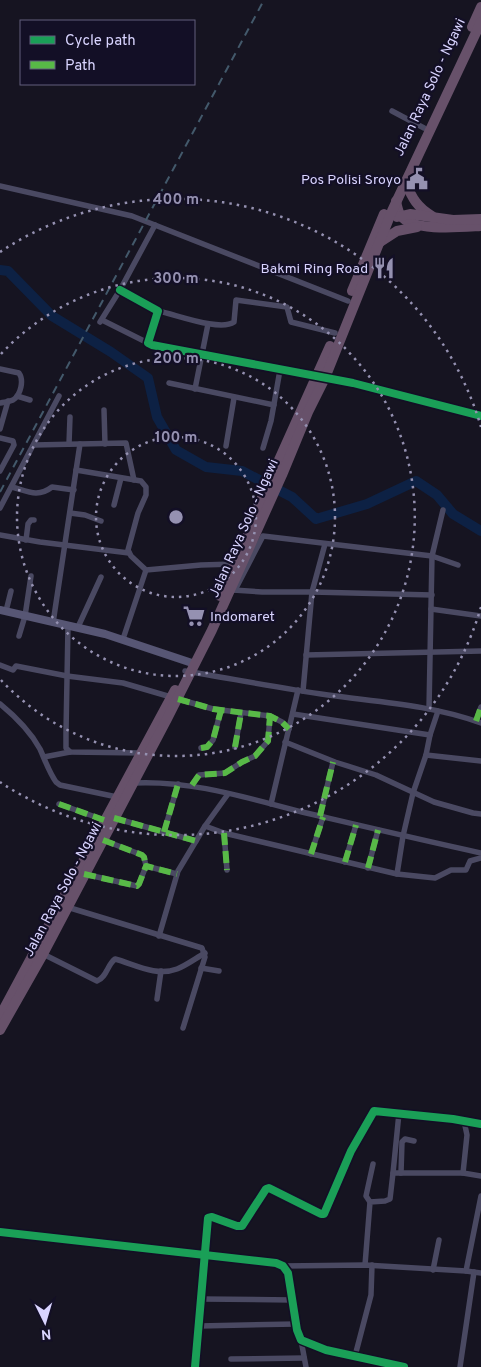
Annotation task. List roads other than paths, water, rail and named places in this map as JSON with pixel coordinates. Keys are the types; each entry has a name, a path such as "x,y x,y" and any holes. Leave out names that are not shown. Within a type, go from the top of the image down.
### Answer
{"highway":[{"name":"Jalan Raya Solo - Ngawi","path":"190,667 234,564 337,344 380,242 395,198 424,128 481,7"},
{"name":"Jalan Raya Solo - Ngawi","path":"320,377 335,333 379,226 406,183 481,22"},
{"path":"406,183 412,200 417,206 436,218"},
{"path":"395,198 400,216 412,224 428,226 481,226"},
{"path":"379,226 388,220 410,214 462,220 481,219"},
{"path":"380,242 397,232 428,226"},
{"name":"Jalan Raya Solo - Ngawi","path":"0,1014 109,819 133,783 190,667 233,590 267,497"},
{"name":"Jalan Raya Solo - Ngawi","path":"0,1030 43,954 103,840 117,797 174,698"}],"street":[{"path":"392,111 424,128"},
{"path":"0,186 132,216 348,301"},
{"path":"155,224 120,290 101,321 155,346 353,383 481,416"},
{"path":"120,290 158,310 208,324 224,325 233,323 236,300 287,307 291,322 335,333"},
{"path":"148,343 158,310"},
{"path":"195,389 208,324"},
{"path":"0,369 16,372 21,375 22,382 17,396 8,402 0,403"},
{"path":"263,448 274,405 280,370"},
{"path":"169,383 274,405"},
{"path":"17,396 30,400"},
{"path":"0,508 59,396"},
{"path":"226,446 234,398"},
{"path":"0,429 8,402"},
{"path":"104,410 105,444"},
{"path":"69,444 70,417"},
{"path":"0,438 14,443 0,472"},
{"path":"53,623 80,444"},
{"path":"34,445 126,444 134,480"},
{"path":"76,470 141,481 144,484 146,495 138,513 129,553"},
{"path":"114,504 121,478"},
{"path":"12,487 39,494 47,492 52,487 74,490"},
{"path":"429,709 432,556 443,510"},
{"path":"70,513 86,515 101,520"},
{"path":"26,540 28,524 31,520 34,520"},
{"path":"0,535 129,553 146,570"},
{"path":"432,595 233,590 263,536 432,556 458,565"},
{"path":"271,804 285,742 300,691 306,655 312,592 325,544"},
{"path":"146,570 234,564"},
{"path":"123,639 146,570"},
{"path":"18,636 25,616 31,576"},
{"path":"78,627 101,577"},
{"path":"11,590 3,611 123,639 190,667 300,691 429,709 479,722 481,707"},
{"path":"431,609 481,616"},
{"path":"68,626 66,745 70,752"},
{"path":"306,655 481,651"},
{"path":"0,665 13,670 16,666 67,676 123,683 222,710 270,716 289,729"},
{"path":"0,704 16,717 30,733 44,757 52,777 58,784 117,797"},
{"path":"201,748 207,747 213,740 222,710"},
{"path":"397,874 412,793 426,755 438,711"},
{"path":"235,748 241,713"},
{"path":"293,714 430,735"},
{"path":"192,785 199,775 225,774 242,762 255,756 268,741 270,716"},
{"path":"285,742 333,762 376,775 412,793 454,808 481,814"},
{"path":"44,757 70,752 141,753"},
{"path":"426,755 481,761"},
{"path":"312,854 333,762"},
{"path":"133,783 192,785 481,853"},
{"path":"164,832 178,784"},
{"path":"160,936 177,874 196,840 228,794"},
{"path":"60,804 109,819 196,840"},
{"path":"345,862 356,825"},
{"path":"205,826 224,833 397,874 437,878 451,870 466,870 470,861 481,858"},
{"path":"368,868 378,830"},
{"path":"224,833 227,870"},
{"path":"84,874 137,886 139,884 146,866 142,855 103,840"},
{"path":"146,866 177,874"},
{"path":"67,907 202,948 205,953 182,1028"},
{"path":"43,954 97,981 102,978 110,963 115,959 138,967 161,971 177,969 205,953"},
{"path":"201,968 219,972"},
{"path":"157,999 161,971"},
{"path":"195,1367 208,1218 212,1217 236,1226 242,1226 266,1189 273,1189 324,1214 351,1151 374,1111 481,1124"},
{"path":"370,1202 390,1199 399,1113"},
{"path":"463,1173 467,1135 464,1121"},
{"path":"401,1173 403,1140 414,1141"},
{"path":"365,1265 370,1202 366,1196 373,1164"},
{"path":"393,1172 463,1173 481,1176"},
{"path":"466,1270 481,1196"},
{"path":"0,1232 247,1259 276,1263 283,1266 365,1265 478,1272 460,1367"},
{"path":"433,1270 439,1240"},
{"path":"283,1266 288,1273 298,1335 301,1340 306,1367"},
{"path":"355,1356 370,1295 372,1266"},
{"path":"201,1299 292,1300"},
{"path":"199,1326 296,1324"},
{"path":"301,1340 318,1347 404,1367"},
{"path":"231,1359 304,1358"}],"waterway":[{"path":"0,270 8,271 52,316 111,352 148,378 157,417 176,450 206,467 242,471 292,497 316,519 367,504 416,481 437,495 453,514 481,531"}],"railway":[{"path":"0,492 264,0"}],"place":[{"name":"Pos Polisi Sroyo","path":"417,179"},
{"name":"Bakmi Ring Road","path":"384,268"},
{"name":"Indomaret","path":"194,616"}]}
